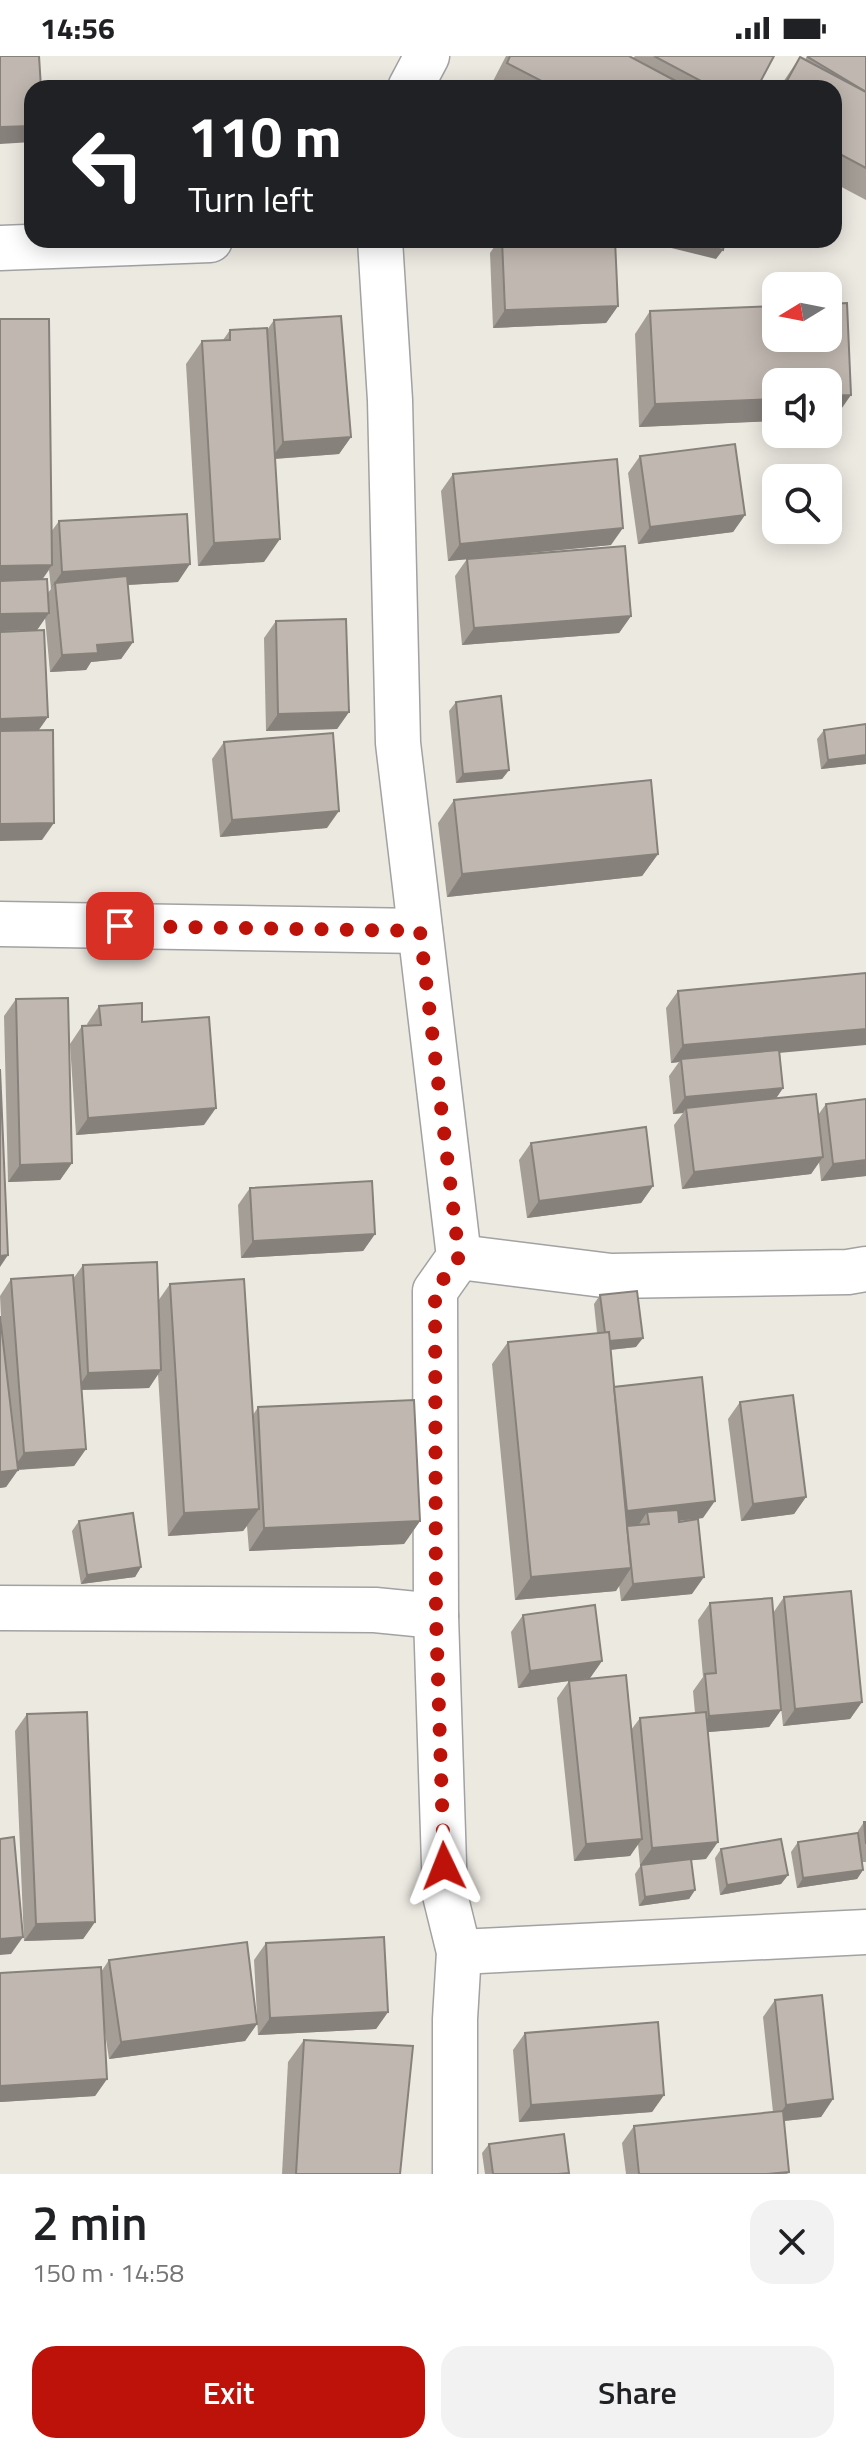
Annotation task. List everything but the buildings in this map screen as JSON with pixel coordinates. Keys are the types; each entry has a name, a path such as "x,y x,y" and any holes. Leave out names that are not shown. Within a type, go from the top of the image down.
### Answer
{"street":[{"path":"414,80 427,56"},
{"path":"0,248 24,247"},
{"path":"380,248 390,400 398,743 459,1257 435,1291 436,1616 445,1895 459,1952 455,2019 455,2174"},
{"path":"0,924 420,931"},
{"path":"459,1257 611,1276 848,1272 866,1269"},
{"path":"0,1608 375,1610 436,1616"},
{"path":"459,1952 866,1932"}],"route":[{"path":"120,926 420,931 459,1257 435,1291 436,1616 444,1866"}]}
